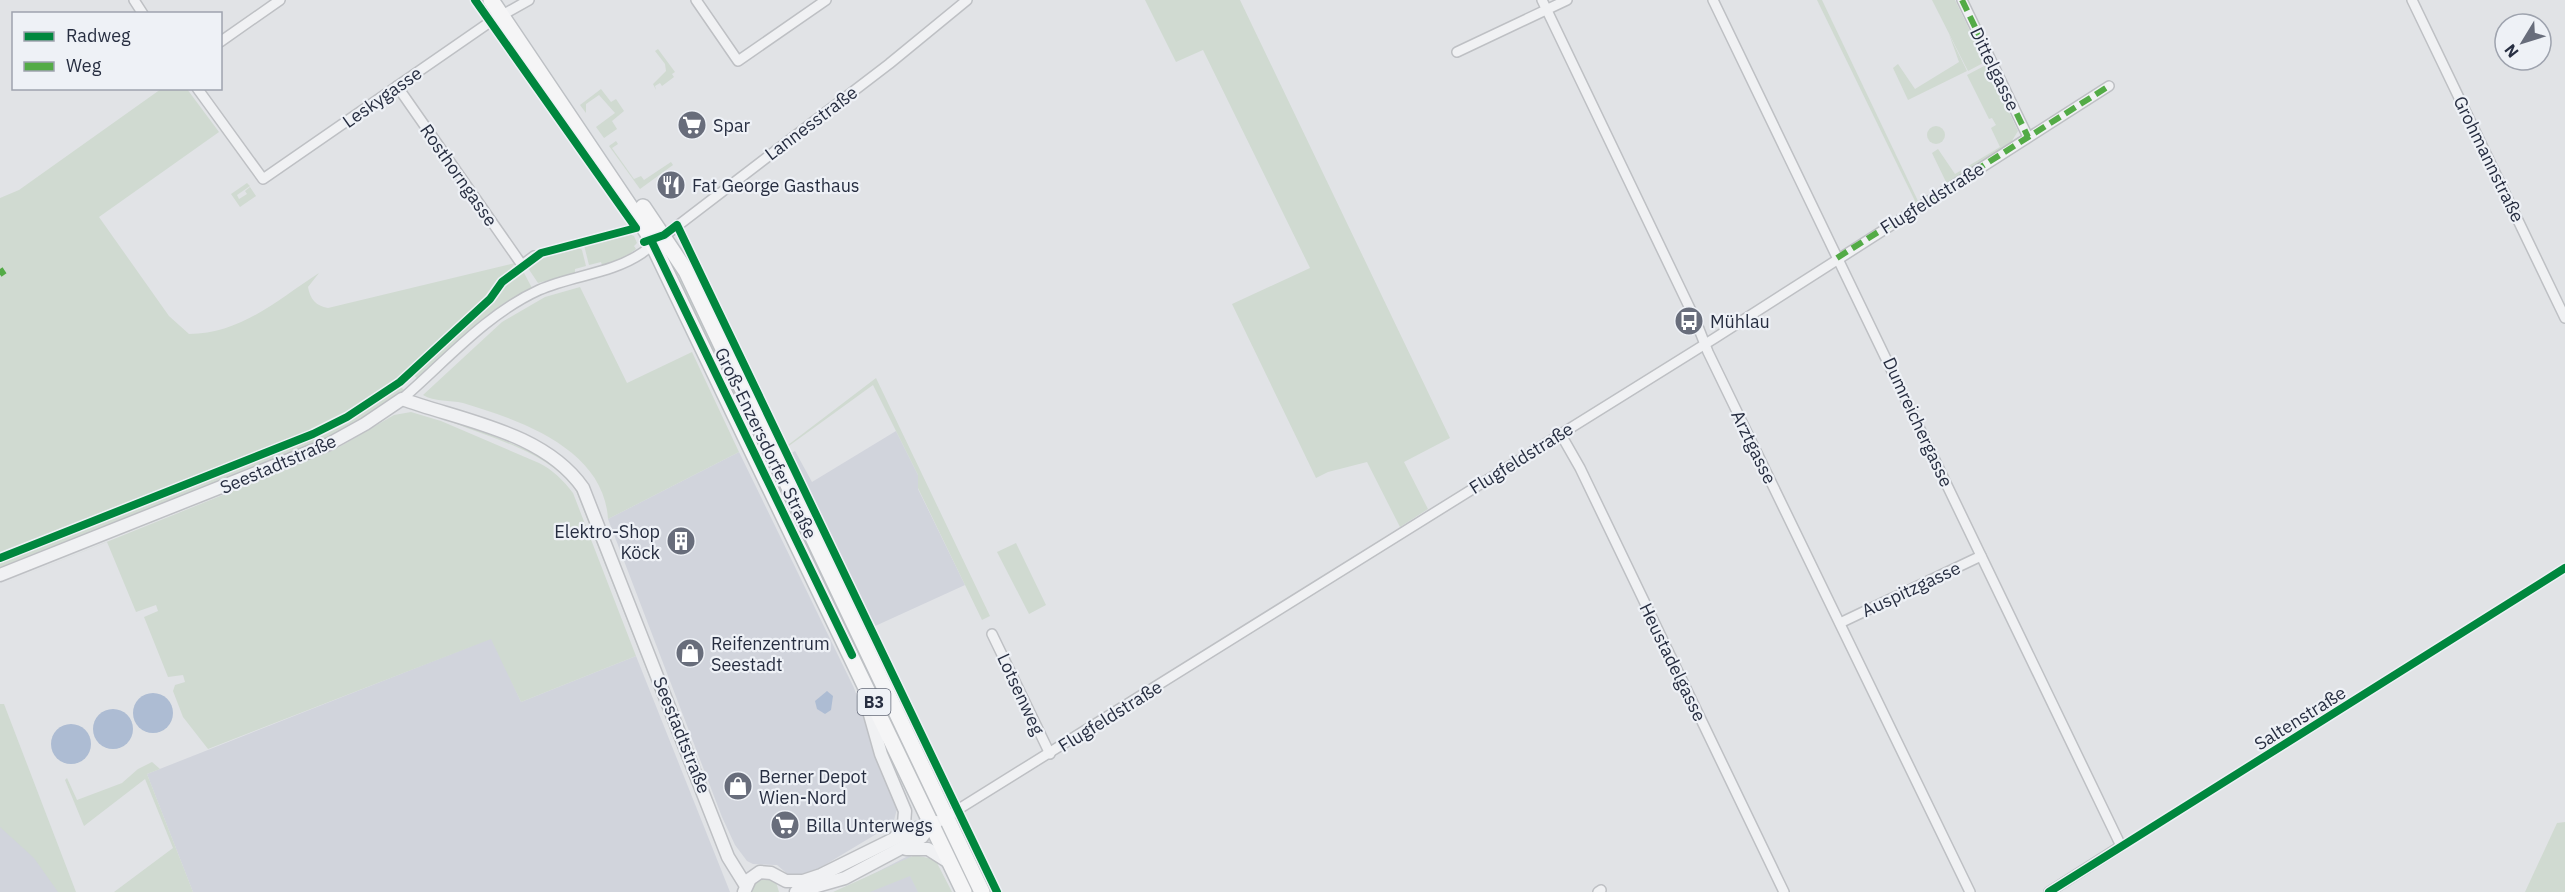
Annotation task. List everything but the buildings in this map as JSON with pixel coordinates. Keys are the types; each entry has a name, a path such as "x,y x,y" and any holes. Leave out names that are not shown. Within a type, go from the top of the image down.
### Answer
{"main road":[{"name":"B3","path":"491,0 544,78 573,110 659,239"},
{"name":"Groß-Enzersdorfer Straße","path":"659,239 964,892"},
{"name":"Groß-Enzersdorfer Straße","path":"659,239 686,271 982,892"}],"street":[{"path":"222,41 280,0"},
{"name":"Leskygasse","path":"198,90 262,179 502,15 529,0"},
{"path":"696,0 738,62 826,0"},
{"name":"Lannesstraße","path":"402,399 490,320 514,304 540,290 614,268 636,257 889,64 967,0"},
{"name":"Arztgasse","path":"1542,0 1970,892"},
{"path":"1457,52 1566,0"},
{"name":"Dumreichergasse","path":"1713,0 1837,258 1850,278 2121,846 2049,892"},
{"name":"Dittelgasse","path":"1962,0 2028,137"},
{"name":"Grohmannstraße","path":"2412,0 2565,318"},
{"name":"Rosthorngasse","path":"397,86 522,264 534,256"},
{"name":"Flugfeldstraße","path":"931,825 1050,754 2109,86"},
{"name":"Seestadtstraße","path":"0,575 318,448 365,424 402,399 460,416 531,445 555,458 570,470 583,488 726,846 728,857 745,889 757,874 748,870 726,846"},
{"name":"Heustadelgasse","path":"1560,433 1580,468 1784,892"},
{"name":"Auspitzgasse","path":"1840,622 1982,556"},
{"name":"Lotsenweg","path":"992,634 1050,754"},
{"path":"852,655 881,754 905,811 904,824 894,839"},
{"path":"757,874 765,872 786,881 803,881 821,876 914,829 931,825"},
{"path":"796,892 845,878 922,837 931,825"},
{"path":"891,855 921,848 933,851 950,863"},
{"path":"777,876 784,885 785,892"}],"shaded area":[{"path":"1145,0 1240,0 1450,438 1404,462 1428,509 1400,527 1367,462 1328,472 1316,478 1232,304 1310,268 1203,50 1176,62"},
{"path":"1817,0 1822,0 1918,201 1916,203"},
{"path":"1932,0 1955,0 1985,62 1968,71"},
{"path":"1949,34 1967,71 1908,100 1893,68 1898,64 1915,89 1959,62"},
{"path":"658,49 675,72 672,74 674,77 662,86 660,83 655,86 656,90 653,84 666,71 665,64 655,51"},
{"path":"1986,65 2018,131 2010,144 1947,184 1932,153 1938,149 1955,174 2000,147 1991,128 1996,125 1992,118 1989,119 1967,75"},
{"path":"601,89 611,102 616,99 624,111 612,121 617,129 604,138 596,127 615,113 599,95 586,104 586,113 580,105"},
{"path":"160,90 188,90 219,132 99,217 169,316 189,334 208,332 242,322 258,314 319,273 308,287 309,291 317,304 328,308 515,263 456,327 411,368 335,418 308,432 0,554 0,198 19,190"},
{"path":"1932,126 1940,126 1945,131 1943,142 1932,144 1927,139 1927,131"},
{"path":"616,141 618,144 612,148 634,179 641,176 644,180 671,162 673,165 640,189 609,146"},
{"path":"247,183 250,186 237,195 239,199 247,194 245,191 250,187 256,196 240,207 231,194"},
{"path":"681,228 788,445 876,378 990,616 982,620 918,488 918,475 873,385 786,448"},
{"path":"629,234 634,236 637,243 634,246 636,249 611,262 589,265 584,245"},
{"path":"577,246 582,250 586,266 575,269 575,273 538,283 528,268 548,255"},
{"path":"670,266 673,266 703,322 936,803 931,805"},
{"path":"523,271 532,288 488,316 418,380 414,375 492,302 506,284"},
{"path":"580,287 627,383 692,352 739,452 608,519 603,495 592,474 575,456 555,441 509,418 463,403 437,400 423,395 502,322 545,297"},
{"path":"706,291 782,450 779,449 703,293"},
{"path":"400,386 405,391 328,439 0,570 0,562 323,433 366,410"},
{"path":"411,412 441,421 539,463 565,484 573,493 636,656 521,702 491,639 208,749 183,717 173,691 175,685 185,682 183,675 168,677 144,617 158,611 156,605 136,612 107,542 0,585 334,450 394,415"},
{"path":"455,420 547,458 577,487 719,842 715,843 576,491 565,478 537,457 454,423"},
{"path":"896,431 918,475 918,489 965,585 873,627 790,454 795,451 812,482"},
{"path":"739,452 854,688 897,809 893,824 813,872 791,877 777,865 753,864 747,861 735,845 722,817 608,519"},
{"path":"1016,543 1046,605 1029,614 997,552"},
{"path":"492,638 521,702 636,656 730,892 193,892 147,774"},
{"path":"0,704 4,704 76,892 58,892 34,858 0,827"},
{"path":"152,762 160,769 147,774 193,892 114,892 173,848 145,779 84,826 65,780 67,778 77,800 122,783 138,769"},
{"path":"2565,822 2565,892 2525,892 2557,823"},
{"path":"0,823 34,853 60,892 0,892"},
{"path":"965,830 995,892 990,892 961,832"},
{"path":"910,855 928,892 838,892"},
{"path":"915,855 928,858 929,856 937,863 952,892 918,892 910,876 870,892 833,892"},
{"path":"766,877 776,882 779,892 750,892 756,880"}],"water":[{"path":"827,691 833,696 831,710 825,714 817,709 815,701"},
{"path":"153,693 161,694 167,699 172,705 172,721 167,727 161,732 153,733 145,732 139,727 134,721 133,713 134,705 139,699 145,694"},
{"path":"113,709 121,710 127,715 132,721 132,737 127,743 121,748 113,749 105,748 99,743 94,737 93,729 94,721 99,715 105,710"},
{"path":"71,724 79,725 85,730 90,736 90,752 85,758 79,763 71,764 63,763 57,758 52,752 51,744 52,736 57,730 63,725"}],"marked path":[{"path":"1962,0 2028,137"},
{"path":"1837,258 2109,86"},
{"path":"0,269 4,275"}],"cycle path":[{"path":"0,558 313,434 347,417 400,382 490,299 502,282 541,253 636,228 475,0"},
{"path":"644,242 664,235 677,225 997,892"},
{"path":"653,244 852,655"},
{"name":"Saltenstraße","path":"2049,892 2565,568"}],"place":[{"name":"Spar","path":"692,125"},
{"name":"Fat George Gasthaus","path":"671,185"},
{"name":"Mühlau","path":"1689,321"},
{"name":"Elektro-Shop Köck","path":"681,541"},
{"name":"Reifenzentrum Seestadt","path":"690,653"},
{"name":"Berner Depot Wien-Nord","path":"738,786"},
{"name":"Billa Unterwegs","path":"785,825"}]}
